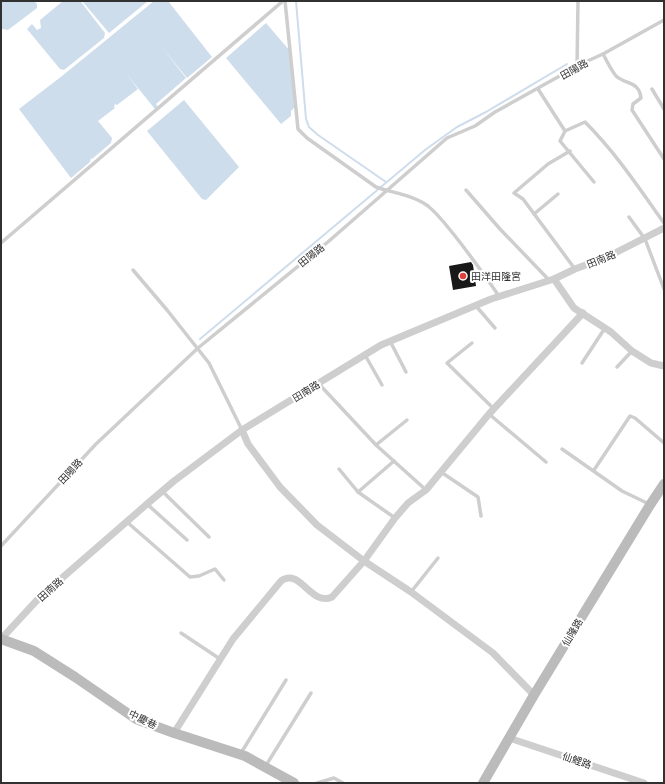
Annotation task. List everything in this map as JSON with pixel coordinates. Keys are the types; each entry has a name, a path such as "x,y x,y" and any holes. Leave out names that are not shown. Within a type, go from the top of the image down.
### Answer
{"street":[{"name":"田南路","path":"1,639 39,598 147,504 242,430 390,341 475,305 552,280 575,269 607,257 664,228"},
{"path":"552,280 574,308 605,328 632,351 651,363 664,366"},
{"path":"174,733 233,639 280,581 290,577 317,597 327,600 332,597 364,561 395,518 408,503 426,490 491,412 583,313"},
{"path":"242,430 248,444 280,487 317,525 364,561 411,592 493,653 534,695"},
{"name":"仙隆路","path":"483,783 534,695 650,504 663,486"},
{"name":"中慶巷","path":"1,639 34,651 136,719 240,754 294,783"},
{"name":"仙鯉路","path":"509,738 644,783"}],"lane":[{"path":"284,1 298,129 307,138 376,187 401,194 427,206 444,223 475,260 500,296"},
{"path":"1,243 284,1"},
{"path":"577,68 578,1"},
{"name":"田陽路","path":"1,546 96,444 198,348 329,240 385,190 448,138 475,126 495,112 664,20"},
{"path":"603,54 615,75 621,80 632,83 637,87 641,98 633,104 632,110 664,159"},
{"path":"538,89 565,131"},
{"path":"652,89 664,109"},
{"path":"594,182 570,151 560,141 565,131 585,122 622,164 664,223"},
{"path":"570,151 548,164 514,193 523,199 575,269"},
{"path":"466,190 500,229 552,280"},
{"path":"534,214 558,194"},
{"path":"629,217 644,239 664,289"},
{"path":"133,270 209,363 242,430"},
{"path":"475,305 495,328"},
{"path":"582,363 605,328"},
{"path":"390,341 406,372"},
{"path":"472,343 447,363 491,412 546,462"},
{"path":"617,367 632,351"},
{"path":"365,355 382,385"},
{"path":"319,384 376,446 426,490"},
{"path":"594,470 630,416 635,418 664,443"},
{"path":"376,446 407,420"},
{"path":"562,450 594,470 622,491 650,504"},
{"path":"358,492 394,461"},
{"path":"339,469 358,492 395,518"},
{"path":"441,472 478,497 481,516"},
{"path":"162,491 209,537"},
{"path":"147,504 187,540"},
{"path":"127,522 190,577 199,576 215,569 224,580"},
{"path":"411,592 438,558"},
{"path":"181,633 221,659"},
{"path":"240,754 286,680"},
{"path":"265,767 311,693"},
{"path":"317,783 334,778 343,783"}],"water":[{"path":"1,1 34,1 37,4 37,8 8,30 2,29"},
{"path":"63,1 81,2 105,33 104,38 64,70 60,69 27,29 32,24 37,30 41,28 40,20"},
{"path":"82,1 148,1 109,33"},
{"path":"154,1 168,1 212,57 187,78 161,46 186,78 156,104 158,107 155,109 125,72 138,89 117,105 115,104 115,108 98,121 112,138 111,143 92,159 91,158 90,162 71,178 19,109"},
{"path":"266,23 290,51 295,107 291,111 291,116 281,124 226,58"},
{"path":"184,100 239,167 206,200 202,199 147,131"}],"building":[{"name":"田洋田隆宮","path":"471,262 473,265 476,286 453,290 449,266"}],"waterway":[{"path":"296,1 306,119 309,127 318,135 386,182"},
{"path":"200,339 425,150 457,127 486,112 567,64"}],"place":[{"name":"田洋田隆宮","path":"463,276"}]}
